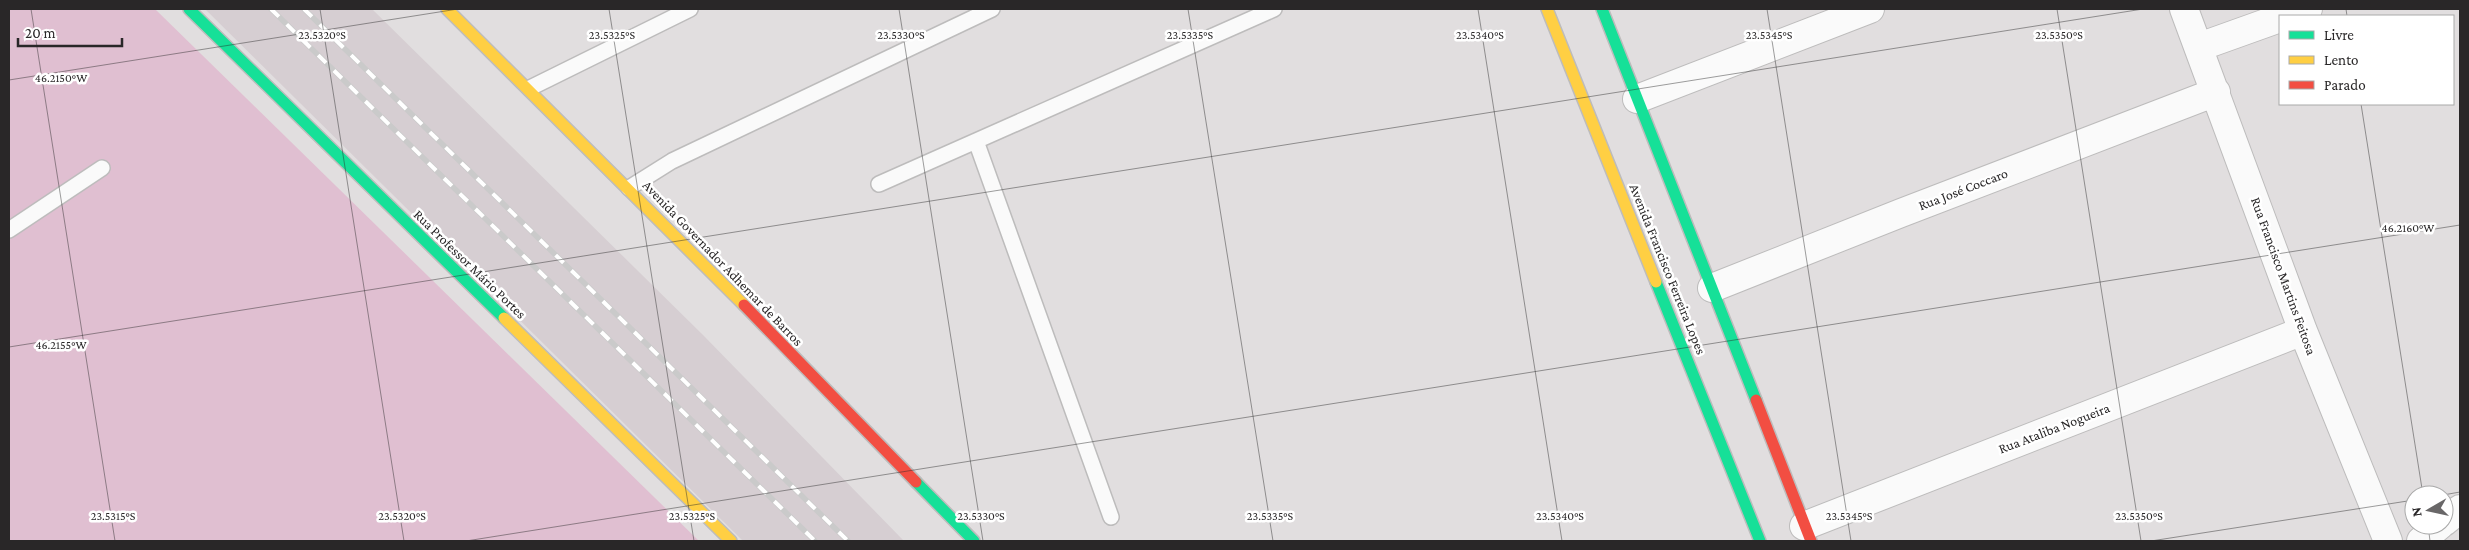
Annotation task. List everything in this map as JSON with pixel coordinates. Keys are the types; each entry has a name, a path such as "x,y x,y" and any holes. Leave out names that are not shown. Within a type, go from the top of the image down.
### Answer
{"main road":[{"name":"Rua Professor Mário Portes","path":"189,9 731,541"},
{"name":"Avenida Governador Adhemar de Barros","path":"447,9 530,88 974,541"},
{"name":"Avenida Francisco Ferreira Lopes","path":"1547,9 1760,541"},
{"path":"1602,9 1808,533"}],"street":[{"path":"1637,99 1870,9"},
{"name":"Rua Francisco Martins Feitosa","path":"2184,9 2303,331 2388,541"},
{"path":"2289,15 2308,9"},
{"path":"2199,47 2279,18"},
{"name":"Rua José Coccaro","path":"1712,288 1901,212 2216,92"},
{"name":"Rua Ataliba Nogueira","path":"1808,533 2303,331"}],"lane":[{"path":"530,88 690,9"},
{"path":"629,188 672,161 992,9"},
{"path":"879,184 1274,9"},
{"path":"976,141 1111,517"},
{"path":"9,230 102,168"}],"shaded area":[{"path":"9,9 155,9 699,541 9,541"},
{"path":"205,9 372,9 703,335 904,541 743,541"}],"railway":[{"path":"271,9 815,541"},
{"path":"304,9 848,541"}],"traffic: fast":[{"path":"189,9 504,318"},
{"path":"1602,9 1756,400"},
{"path":"1656,282 1760,541"},
{"path":"916,482 974,541"}],"traffic: slow":[{"path":"447,9 744,305"},
{"path":"1547,9 1656,282"},
{"path":"504,318 731,541"}],"traffic: jam":[{"path":"744,305 916,482"},
{"path":"1756,400 1811,541"}]}
